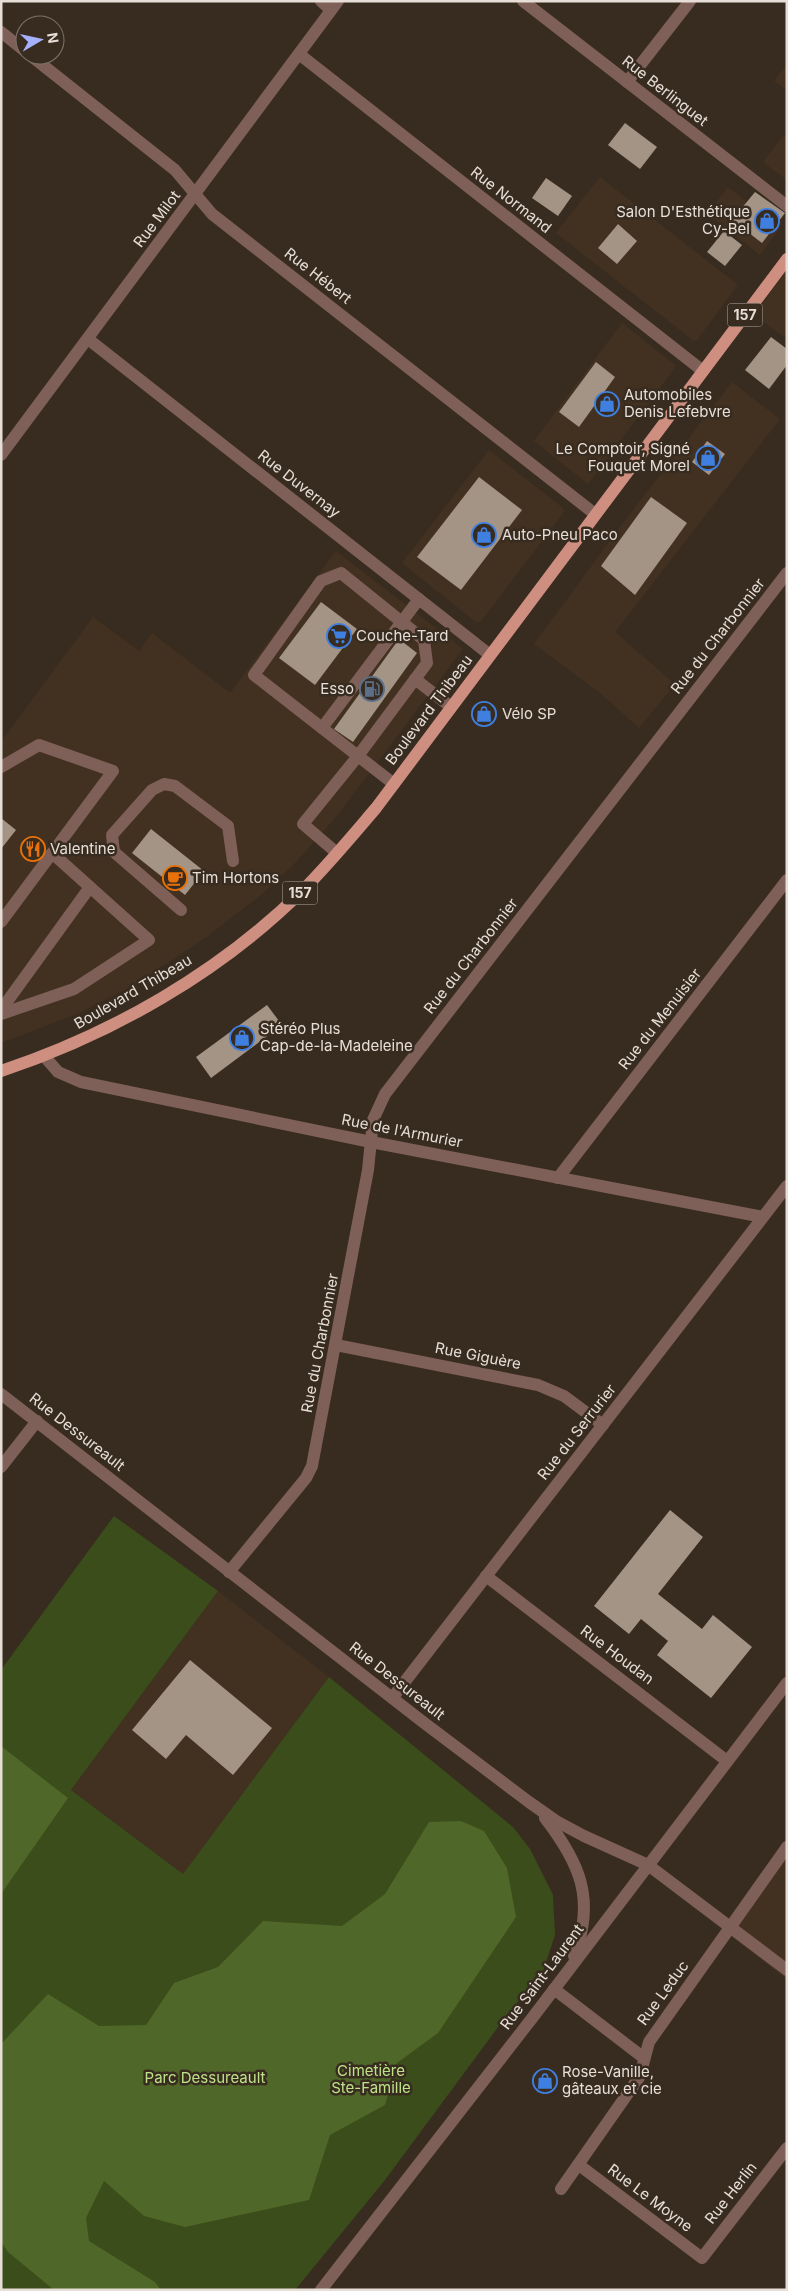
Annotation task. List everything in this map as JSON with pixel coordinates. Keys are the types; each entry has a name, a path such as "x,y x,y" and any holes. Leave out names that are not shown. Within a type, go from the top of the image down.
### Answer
{"main road":[{"name":"Boulevard Thibeau","path":"1,1071 45,1057 123,1020 209,967 266,923 303,890 337,854 394,784 787,259"}],"street":[{"path":"320,1 335,6"},
{"name":"Rue Berlinguet","path":"523,1 787,206"},
{"path":"627,82 690,1"},
{"name":"Rue Milot","path":"1,455 335,6"},
{"path":"1,32 15,43"},
{"name":"Rue Normand","path":"299,54 703,371"},
{"name":"Rue Hébert","path":"43,65 175,170 212,214 595,514"},
{"name":"Rue Duvernay","path":"88,339 490,655"},
{"path":"337,854 304,824 358,756 427,663 424,640 341,573 320,581 254,675 322,728 358,756 394,784"},
{"name":"Rue du Charbonnier","path":"230,1572 309,1472 316,1452 369,1166 373,1120 384,1094 787,573"},
{"path":"322,728 419,599"},
{"path":"415,679 451,707"},
{"path":"1,767 40,745 113,771 1,922"},
{"path":"181,910 114,852 112,835 152,790 164,784 175,786 228,826 232,862"},
{"path":"1,1012 74,989 149,940 52,853"},
{"name":"Rue du Menuisier","path":"558,1178 787,880"},
{"path":"1,1012 90,887"},
{"name":"Rue de l'Armurier","path":"45,1057 58,1072 81,1082 371,1142 763,1217"},
{"name":"Rue du Serrurier","path":"393,1698 787,1186"},
{"name":"Rue Giguère","path":"336,1345 538,1385 557,1391 603,1425"},
{"name":"Rue Dessureault","path":"1,1394 539,1810 584,1836 648,1865 787,1970"},
{"path":"1,1467 37,1421"},
{"name":"Rue Houdan","path":"486,1576 727,1761"},
{"name":"Rue Saint-Laurent","path":"321,2290 554,1989 787,1683"},
{"path":"539,1810 571,1856 582,1883 582,1926 567,1972"},
{"name":"Rue Leduc","path":"561,2189 640,2076 649,2042 787,1847"},
{"path":"554,1989 644,2058"},
{"name":"Rue Herlin","path":"702,2258 787,2148"},
{"name":"Rue Le Moyne","path":"579,2164 702,2258"}],"shaded area":[{"path":"787,64 787,90 774,81"},
{"path":"784,135 787,137 787,180 763,162"},
{"path":"600,177 738,285 697,340 694,341 556,233"},
{"path":"728,187 779,227 779,230 760,255 707,214"},
{"path":"787,270 787,339 754,315"},
{"path":"622,323 676,366 588,484 534,441"},
{"path":"732,382 780,419 615,632 675,684 639,728 600,693 534,644 620,527"},
{"path":"489,450 563,508 564,512 482,620 477,623 402,563"},
{"path":"336,551 463,649 336,817 296,862 261,895 205,938 132,986 77,1014 1,1043 1,742 93,617 139,651 152,633 230,693"},
{"path":"218,1591 329,1677 183,1874 71,1790"},
{"path":"787,1857 787,1980 728,1934"}],"green space":[{"name":"Parc Dessureault","path":"114,1516 218,1591 71,1790 183,1874 329,1677 513,1827 530,1849 553,1895 555,1935 543,1971 507,2015 385,2180 295,2290 1,2290 1,1670"},
{"path":"1,1746 68,1798 1,1894"},
{"name":"Cimetière Ste-Famille","path":"461,1821 484,1831 507,1868 516,1917 438,2033 397,2063 385,2105 330,2135 309,2200 185,2227 144,2216 104,2181 86,2218 89,2241 155,2282 161,2290 54,2290 8,2252 1,2242 1,2044 48,1994 99,2026 146,2025 174,1983 218,1967 263,1921 342,1926 385,1894 429,1822"}],"building":[{"path":"625,123 657,147 640,169 608,145"},
{"path":"546,178 572,196 558,216 532,198"},
{"path":"755,192 785,213 762,243 732,220"},
{"path":"618,224 637,241 617,264 598,248"},
{"path":"724,231 742,245 725,266 707,252"},
{"path":"771,337 787,349 787,365 769,389 745,370"},
{"path":"596,362 615,377 579,427 559,412"},
{"name":"Le Comptoir, Signé Fouquet Morel","path":"707,441 725,454 709,475 692,462"},
{"path":"479,477 522,510 461,590 417,557"},
{"path":"651,497 687,523 635,595 601,566"},
{"path":"321,602 357,629 315,685 279,658"},
{"path":"399,639 417,653 353,742 334,729"},
{"path":"1,818 16,830 1,849"},
{"path":"151,829 204,871 185,895 132,853"},
{"path":"267,1005 282,1025 211,1078 196,1057"},
{"path":"670,1510 703,1537 658,1594 702,1629 713,1615 752,1647 711,1698 657,1655 668,1641 641,1619 629,1634 594,1606"},
{"path":"190,1660 272,1728 233,1775 186,1735 166,1759 132,1730"}],"place":[{"name":"Salon D'Esthétique Cy-Bel","path":"767,221"},
{"name":"Automobiles Denis Lefebvre","path":"607,404"},
{"name":"Le Comptoir, Signé Fouquet Morel","path":"708,458"},
{"name":"Auto-Pneu Paco","path":"484,535"},
{"name":"Couche-Tard","path":"339,636"},
{"name":"Esso","path":"372,689"},
{"name":"Vélo SP","path":"484,714"},
{"name":"Valentine","path":"33,849"},
{"name":"Tim Hortons","path":"175,878"},
{"name":"Stéréo Plus Cap-de-la-Madeleine","path":"242,1038"},
{"name":"Rose-Vanille, gâteaux et cie","path":"545,2081"}]}
